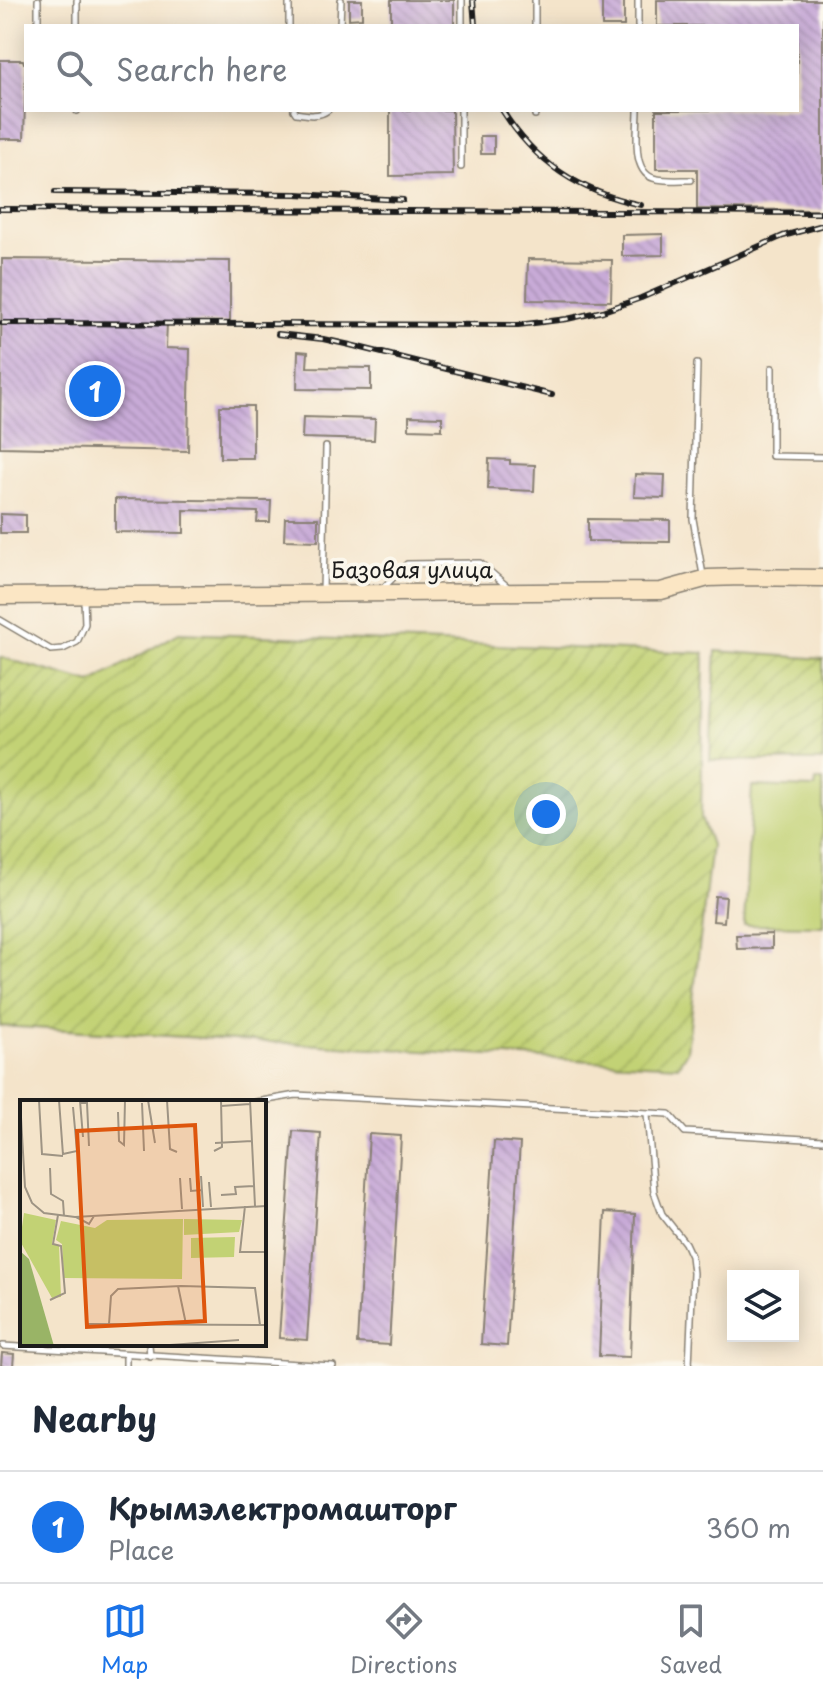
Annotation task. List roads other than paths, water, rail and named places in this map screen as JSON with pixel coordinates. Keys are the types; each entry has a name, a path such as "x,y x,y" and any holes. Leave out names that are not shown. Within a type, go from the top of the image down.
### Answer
{"street":[{"name":"Базовая улица","path":"0,596 661,591 704,580 823,578"}],"lane":[{"path":"38,0 38,24"},
{"path":"77,0 77,24"},
{"path":"289,0 289,24"},
{"path":"340,24 341,0"},
{"path":"462,0 462,24"},
{"path":"535,0 535,24"},
{"path":"638,0 638,24"},
{"path":"295,112 308,115 325,112"},
{"path":"461,112 461,167"},
{"path":"638,112 638,162 645,174 655,179 691,180"},
{"path":"697,364 693,519 704,580"},
{"path":"772,368 772,456 823,457"},
{"path":"323,593 326,447"},
{"path":"379,593 407,564 480,563 513,592"},
{"path":"0,620 51,650 63,649 77,642 85,624 84,595"},
{"path":"266,1100 296,1095 669,1114 685,1132 823,1140"},
{"path":"647,1114 654,1192 662,1214 685,1243 691,1256 689,1366"},
{"path":"3,1346 333,1366"},
{"path":"149,1346 150,1356"},
{"path":"126,1355 126,1366"}],"railway":[{"path":"473,0 475,24"},
{"path":"503,112 529,145 561,172 598,192 641,205"},
{"path":"55,192 297,194 403,200"},
{"path":"0,209 823,213"},
{"path":"2,323 518,325 603,311 641,298 783,236 823,225"},
{"path":"278,334 350,345 552,395"}],"place":[{"name":"Крымэлектромашторг","path":"95,391"}]}
